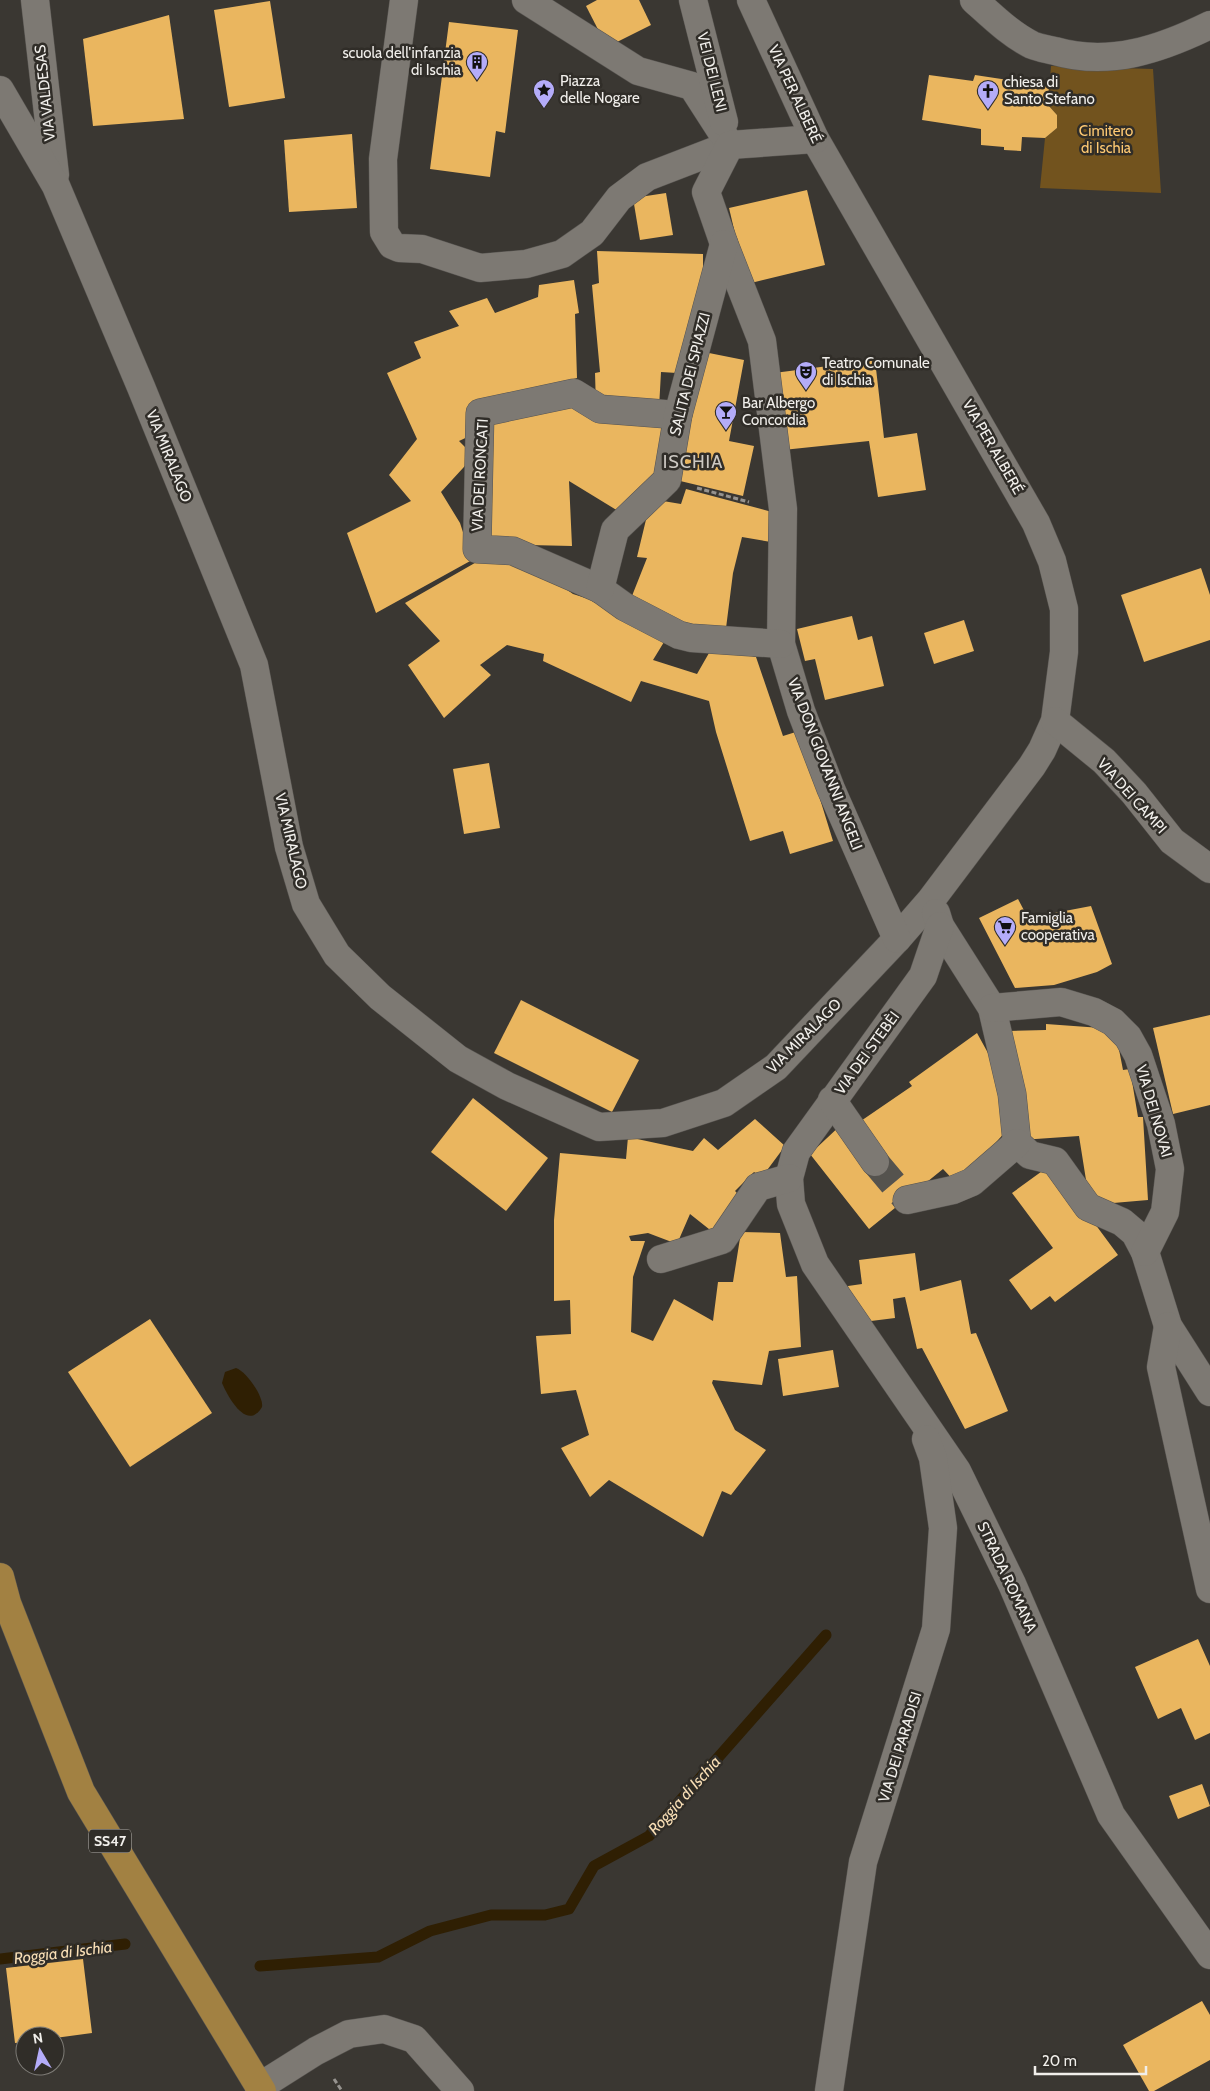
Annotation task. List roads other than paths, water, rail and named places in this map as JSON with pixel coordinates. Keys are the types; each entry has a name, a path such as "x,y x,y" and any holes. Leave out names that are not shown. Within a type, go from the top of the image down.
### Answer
{"main road":[{"name":"SS47","path":"0,1577 7,1603 81,1792 260,2089"}],"street":[{"name":"VIA VALDESAS","path":"35,0 56,186"},
{"path":"404,0 383,159 382,225 387,239 399,248 422,249 480,268 526,264 562,254 592,233 619,198 647,177 730,145 815,139"},
{"path":"526,0 638,71 692,86 730,145"},
{"name":"VEI DEI LENI","path":"693,0 730,145"},
{"name":"VIA PER ALBERÉ","path":"751,0 815,139 1036,523 1052,561 1064,609 1064,652 1055,721 1042,750 931,900 897,939"},
{"path":"974,0 998,22 1032,45 1070,56 1107,58 1148,51 1186,37 1210,24"},
{"name":"VIA MIRALAGO","path":"0,90 56,186 141,387 254,665 289,847 306,904 337,956 380,997 458,1059 515,1090 599,1127 663,1124 724,1103 776,1068 897,939"},
{"name":"VIA DON GIOVANNI ANGELI","path":"730,145 706,192 762,342 783,509 780,644 801,711 828,780 897,939"},
{"name":"SALITA DEI SPIAZZI","path":"600,589 615,530 667,480 678,415 724,244"},
{"name":"VIA DEI RONCATI","path":"600,589 513,551 477,549 480,413 574,393 600,409 678,415"},
{"path":"600,589 625,607 679,635 780,644"},
{"name":"VIA DEI CAMPI","path":"1055,721 1104,761 1134,793 1172,841 1210,869"},
{"path":"931,900 940,926 992,1008 1012,1094 1017,1143 1030,1155 1055,1161 1088,1207 1097,1209 1122,1222 1134,1233 1145,1252 1168,1326 1210,1392"},
{"name":"VIA DEI STEBÈI","path":"790,1191 796,1152 923,976 940,926"},
{"name":"VIA DEI NOVAI","path":"992,1008 1061,1002 1094,1012 1113,1022 1128,1037 1138,1055 1158,1116 1170,1168 1165,1212 1145,1252"},
{"path":"832,1100 875,1162"},
{"path":"907,1200 953,1190 972,1182 1017,1143"},
{"path":"661,1259 722,1240 758,1187 790,1191"},
{"name":"STRADA ROMANA","path":"790,1191 815,1264 957,1471 1012,1584 1111,1814 1210,1955"},
{"path":"1168,1326 1161,1367 1210,1588"},
{"name":"VIA DEI PARADISI","path":"829,2091 863,1862 936,1629 943,1528 933,1458 913,1405"},
{"path":"260,2089 316,2051 349,2034 384,2029 414,2039 460,2091"}],"waterway":[{"name":"Roggia di Ischia","path":"260,1966 378,1957 430,1931 491,1915 545,1915 569,1909 594,1866 649,1836 826,1635"},
{"name":"Roggia di Ischia","path":"0,1959 125,1944"}],"tunnel":[{"path":"875,1162 907,1200"}],"place":[{"name":"scuola dell'infanzia di Ischia","path":"477,81"},
{"name":"Piazza delle Nogare","path":"544,109"},
{"name":"chiesa di Santo Stefano","path":"988,110"},
{"name":"Teatro Comunale di Ischia","path":"806,391"},
{"name":"Bar Albergo Concordia","path":"726,431"},
{"name":"Famiglia cooperativa","path":"1005,946"}],"district":[{"name":"ISCHIA","path":"693,462"}],"park label":[{"name":"Cimitero di Ischia","path":"1106,140"}]}
